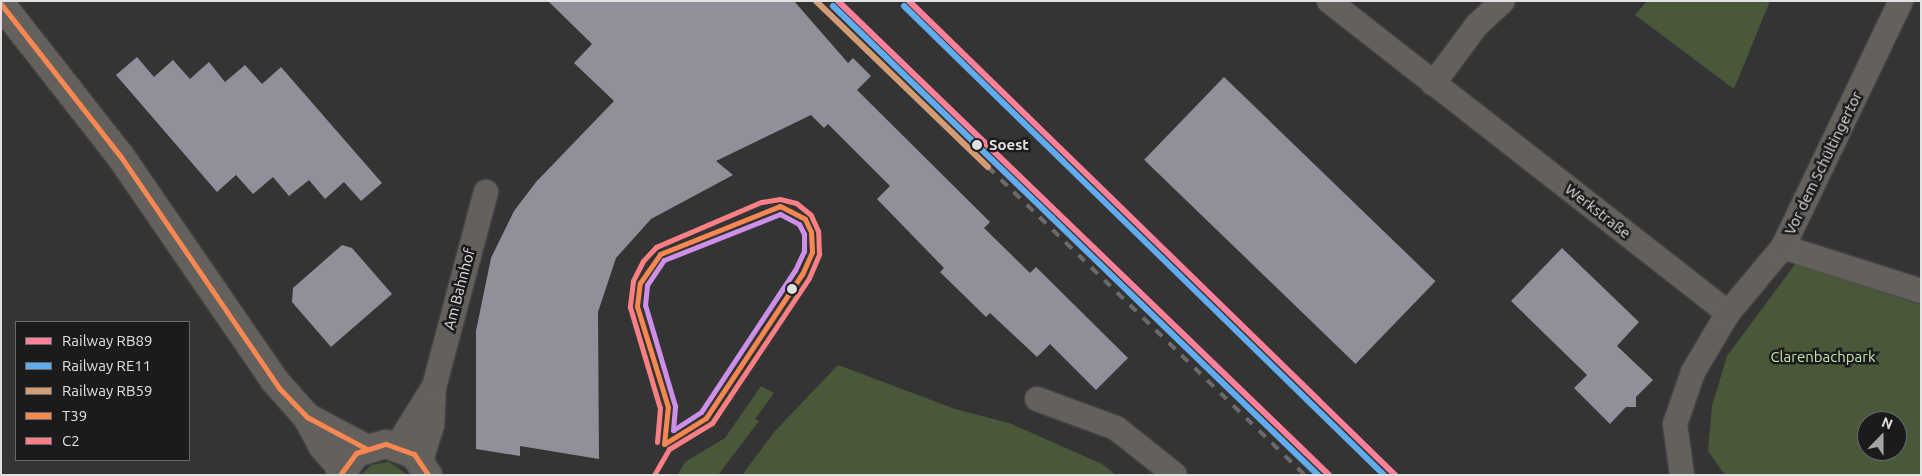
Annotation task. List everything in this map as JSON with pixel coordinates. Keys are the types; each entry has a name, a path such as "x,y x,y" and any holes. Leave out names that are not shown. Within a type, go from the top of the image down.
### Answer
{"street":[{"name":"Werkstraße","path":"1329,1 1728,313"},
{"path":"1433,84 1477,25 1503,1"},
{"name":"Vor dem Schültingertor","path":"1728,313 1783,247 1901,1"},
{"path":"1,4 121,157 274,380 307,417 323,447 342,472 365,448"},
{"name":"Am Bahnhof","path":"429,470 434,387 486,192"},
{"path":"1783,247 1921,290"},
{"path":"1682,475 1676,424 1693,372 1728,313"},
{"name":"Am Bahnhof","path":"397,446 434,387"},
{"path":"1037,398 1116,428 1175,475"},
{"path":"307,417 365,448 397,446 429,470"}],"green space":[{"path":"1647,1 1770,1 1734,89 1635,15"},
{"name":"Clarenbachpark","path":"1796,263 1921,305 1921,475 1725,475 1708,451 1712,406 1727,356"},
{"path":"838,365 955,409 1009,423 1102,464 1116,475 742,475 775,431"},
{"path":"761,386 774,393 755,419 759,421 718,475 678,474 685,462 725,438"},
{"path":"389,462 408,475 361,475 371,465"}],"building":[{"path":"548,1 794,1 848,63 853,58 871,76 857,90 990,222 984,228 1030,273 1036,267 1128,358 1096,390 1050,344 1037,357 990,313 986,317 940,272 944,268 877,199 890,186 828,124 824,128 811,115 716,161 733,175 651,219 616,258 598,312 599,459 520,446 520,456 476,449 476,331 491,258 514,211 536,182 614,101 574,63 592,44"},
{"path":"137,57 154,77 173,60 190,79 209,62 225,82 245,65 262,84 281,67 382,183 361,201 344,182 325,199 309,180 289,196 273,177 253,194 236,175 217,192 116,75"},
{"path":"1224,77 1435,281 1356,364 1144,160"},
{"path":"342,245 352,248 392,294 331,347 292,302 293,288"},
{"path":"1562,248 1639,322 1617,346 1653,380 1636,397 1636,407 1626,407 1610,424 1574,388 1587,375 1511,301"}],"railway":[{"path":"988,167 1305,475"}],"rail line":[{"name":"RB59","path":"816,1 988,167"},
{"name":"RB89","path":"838,1 1329,475"},
{"name":"RB89","path":"909,1 1395,475"},
{"name":"RE11","path":"833,6 1318,475"},
{"name":"RE11","path":"904,6 1384,475"}],"transit line":[{"name":"T39","path":"1,4 121,157 279,388 307,417 365,448"},
{"name":"C2","path":"654,475 669,449 712,423 809,278 819,254 818,231 811,215 796,203 780,199 761,202 656,247 643,261 633,281 630,307 660,408 657,442"},
{"name":"T39","path":"780,206 805,219 811,232 812,252 802,274 706,418 664,444 668,407 637,306 640,283 660,254 780,206"},
{"path":"780,214 799,224 804,234 804,251 795,270 701,412 673,430 675,406 645,305 647,285 664,260 780,214"},
{"name":"T39","path":"340,475 356,453 386,444 414,454 428,475"}],"place":[{"name":"Soest","path":"977,145"}]}
